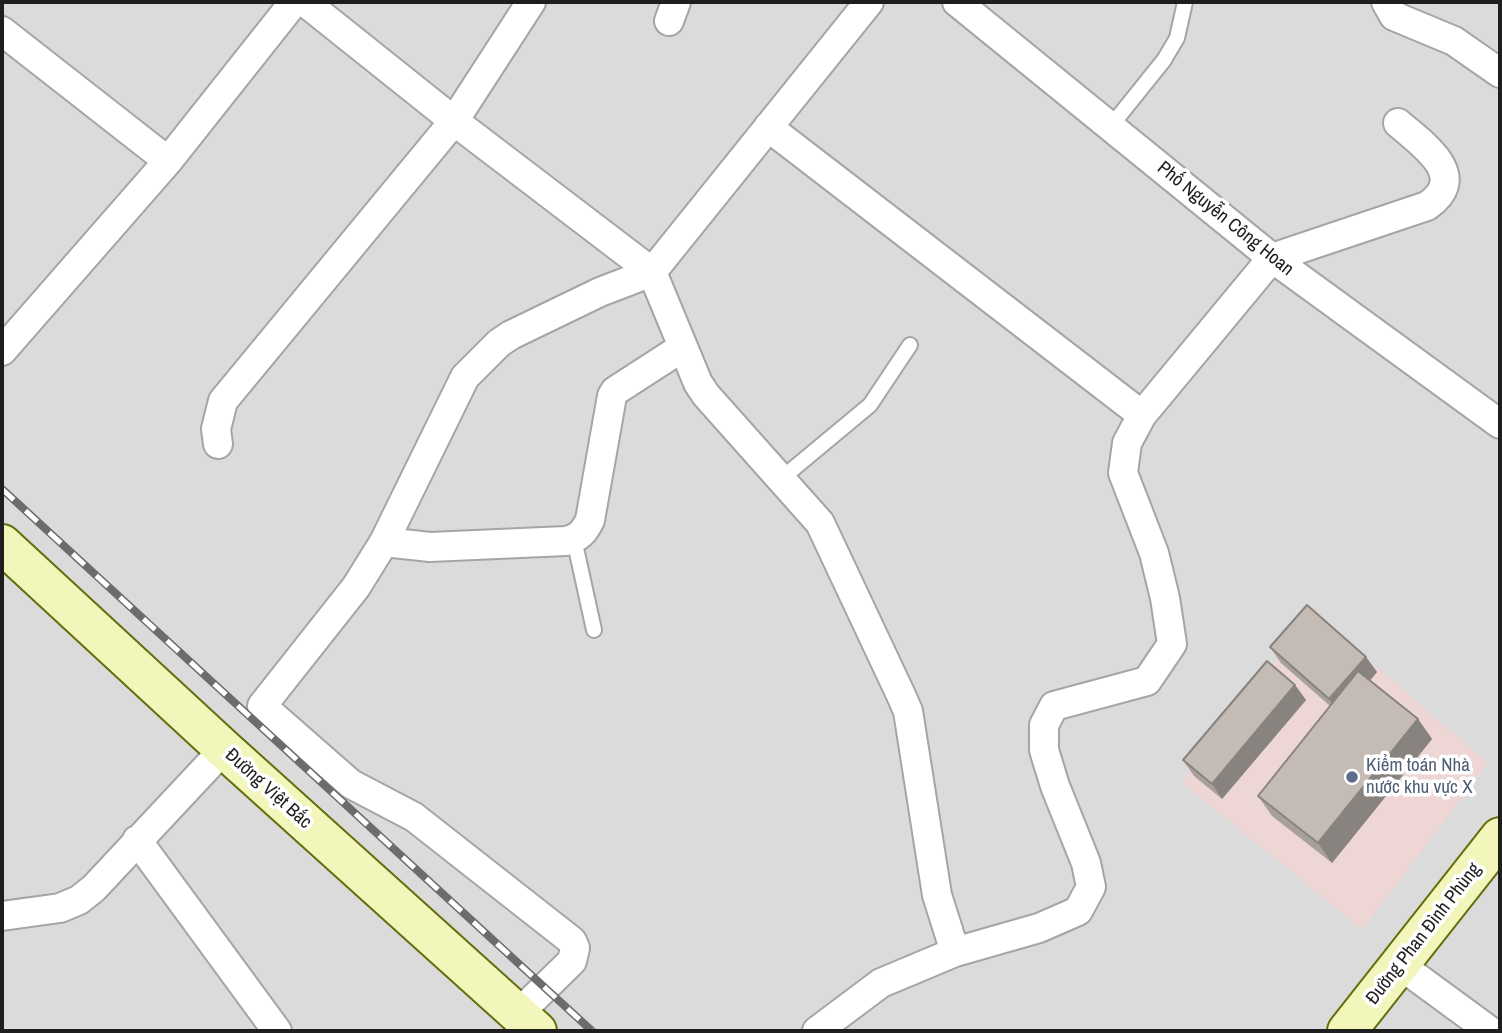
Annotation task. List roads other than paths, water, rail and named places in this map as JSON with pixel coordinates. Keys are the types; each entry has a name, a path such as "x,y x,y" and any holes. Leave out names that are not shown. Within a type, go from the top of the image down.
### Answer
{"street":[{"path":"2,351 168,161 294,2"},
{"path":"304,2 652,272 698,383 706,395 820,523 908,711 937,895 954,952"},
{"path":"218,444 216,429 223,401 454,121 531,2"},
{"path":"528,1023 572,961 575,948 572,942 414,817 351,784 262,706 356,587 384,541 465,377 499,343 511,335 600,292 652,272 869,2"},
{"name":"Phố Nguyễn Công Hoan","path":"957,2 1272,258 1500,424"},
{"path":"1386,2 1394,16 1454,41 1500,73"},
{"path":"2,31 168,161"},
{"path":"817,1031 881,984 954,952 1039,928 1078,911 1091,887 1086,863 1055,786 1044,750 1044,725 1054,706 1147,681 1172,643 1165,597 1154,553 1124,473 1127,443 1142,415 1272,258 1427,206 1437,200 1442,191 1443,168 1435,155 1398,123"},
{"path":"768,127 1142,415"},
{"path":"384,541 430,547 566,541 584,533 590,520 612,396 615,391 683,347"},
{"name":"Đường Việt Bắc","path":"2,544 224,750 528,1023"},
{"path":"2,916 60,908 79,900 94,888 224,750"},
{"name":"Đường Phan Đình Phùng","path":"1347,1031 1500,837"},
{"path":"137,841 277,1031"},
{"path":"1399,965 1490,1031"}],"lane":[{"path":"1111,127 1164,60 1177,38 1185,2"},
{"path":"781,479 870,405 910,345"},
{"path":"574,539 594,630"}],"railway":[{"path":"2,489 592,1031"}],"place":[{"name":"Kiểm toán Nhà nước khu vực X","path":"1352,777"}]}
